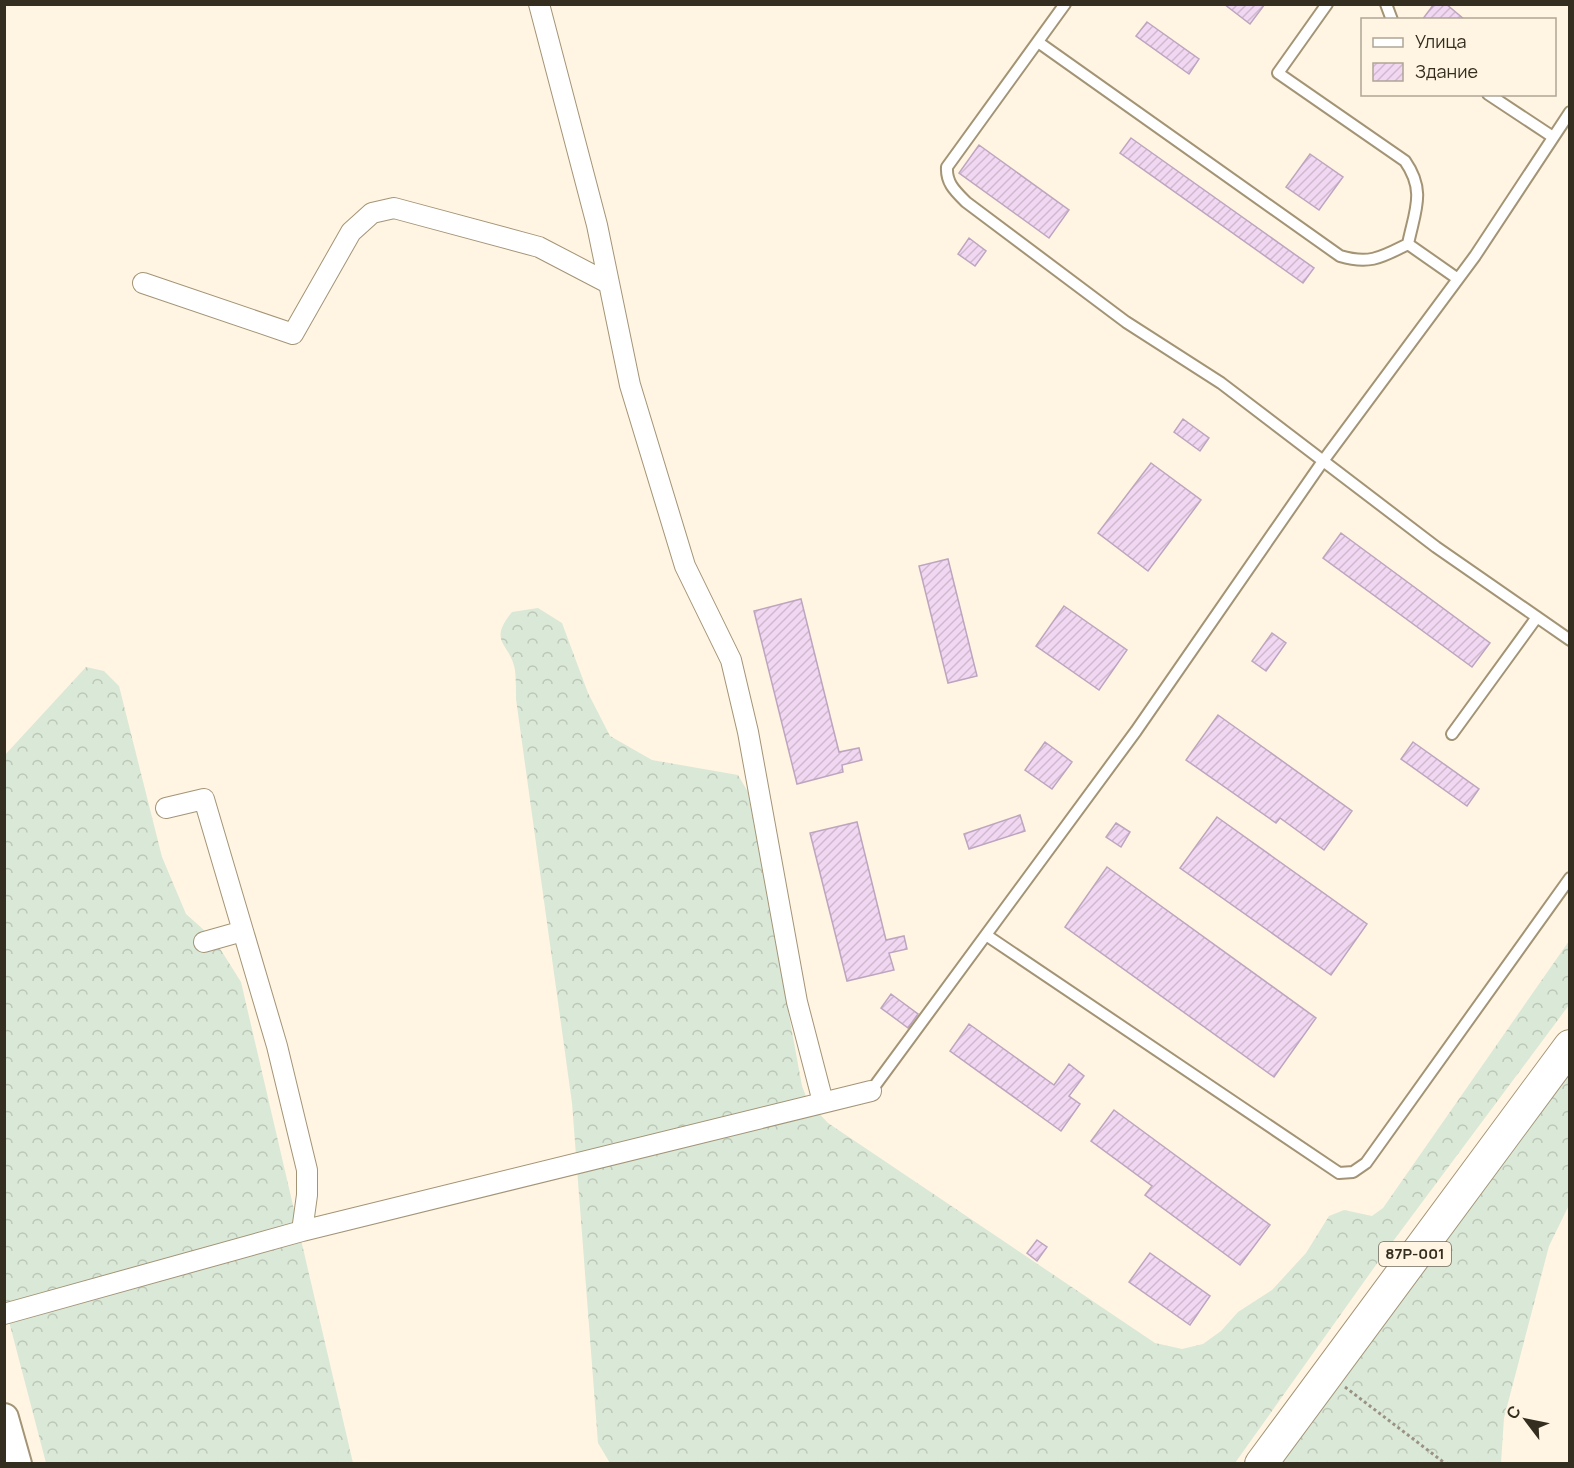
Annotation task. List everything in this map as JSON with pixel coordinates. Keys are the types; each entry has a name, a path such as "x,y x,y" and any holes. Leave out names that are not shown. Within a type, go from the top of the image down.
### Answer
{"main road":[{"name":"87Р-001","path":"1261,1464 1569,1046"},
{"path":"4,1418 17,1464"}],"street":[{"path":"539,4 597,225 630,386 685,566 731,660 748,732 797,1002 823,1102"},
{"path":"143,283 293,334 351,232 372,213 394,207 539,247 608,283"},
{"path":"166,808 204,799 277,1046 307,1170 302,1231"},
{"path":"204,942 243,931"},
{"path":"4,1314 302,1231 871,1091"}],"lane":[{"path":"1065,4 947,167 946,177 952,187 966,202 1126,322 1221,383 1436,547 1569,640"},
{"path":"1327,4 1278,73 1405,160 1416,176 1419,192 1408,244"},
{"path":"1038,42 1340,256 1358,262 1377,259 1408,244"},
{"path":"1491,96 1553,137"},
{"path":"871,1091 1136,731 1323,461 1458,279 1569,112"},
{"path":"1408,244 1458,279"},
{"path":"1452,734 1537,617"},
{"path":"986,935 1340,1173 1353,1172 1366,1163 1569,878"}],"path":[{"path":"1327,1374 1446,1464"}],"green space":[{"path":"538,608 562,623 588,693 610,736 652,760 738,775 748,792 802,1086 808,1102 828,1123 1155,1343 1182,1349 1203,1344 1221,1331 1238,1312 1272,1290 1306,1253 1329,1216 1344,1210 1372,1216 1383,1208 1569,941 1569,1005 1388,1248 1235,1463 610,1463 598,1443 572,1103 516,699 515,670 501,637 501,630 512,612"},
{"path":"86,667 104,671 119,686 162,857 186,914 214,939 241,982 353,1463 46,1463 5,1306 4,756"},
{"path":"1569,1068 1569,1205 1549,1246 1504,1418 1501,1463 1281,1464 1418,1270"}],"building":[{"path":"1224,4 1265,4 1250,24"},
{"path":"1434,4 1446,4 1463,18 1424,18"},
{"path":"1147,22 1199,59 1189,74 1136,36"},
{"path":"1131,138 1314,268 1303,283 1120,153"},
{"path":"979,145 1069,210 1049,238 959,173"},
{"path":"1310,154 1343,177 1319,210 1286,187"},
{"path":"969,238 986,251 975,266 958,254"},
{"path":"1183,419 1209,438 1200,451 1174,432"},
{"path":"1151,463 1201,500 1148,571 1098,533"},
{"path":"1341,533 1490,643 1472,667 1323,558"},
{"path":"948,559 977,676 948,683 919,566"},
{"path":"801,599 839,752 859,748 862,760 842,765 843,772 797,784 754,611"},
{"path":"1064,606 1127,650 1099,690 1036,646"},
{"path":"1272,633 1286,643 1266,671 1252,661"},
{"path":"1218,715 1352,811 1324,850 1280,818 1276,823 1186,760"},
{"path":"1045,742 1072,762 1052,789 1025,770"},
{"path":"1413,742 1479,789 1467,806 1401,759"},
{"path":"1020,815 1025,831 969,849 964,834"},
{"path":"1217,817 1367,924 1331,975 1180,868"},
{"path":"857,822 886,940 904,936 907,949 889,953 894,970 847,981 810,833"},
{"path":"1116,823 1130,832 1121,847 1106,837"},
{"path":"1107,867 1316,1018 1274,1077 1065,927"},
{"path":"891,994 918,1014 908,1028 881,1008"},
{"path":"969,1024 1054,1085 1069,1064 1084,1076 1069,1096 1080,1104 1061,1131 950,1051"},
{"path":"1114,1110 1270,1225 1240,1265 1145,1195 1152,1186 1091,1141"},
{"path":"1037,1240 1047,1247 1037,1261 1027,1253"},
{"path":"1150,1253 1210,1296 1190,1325 1129,1282"}]}
